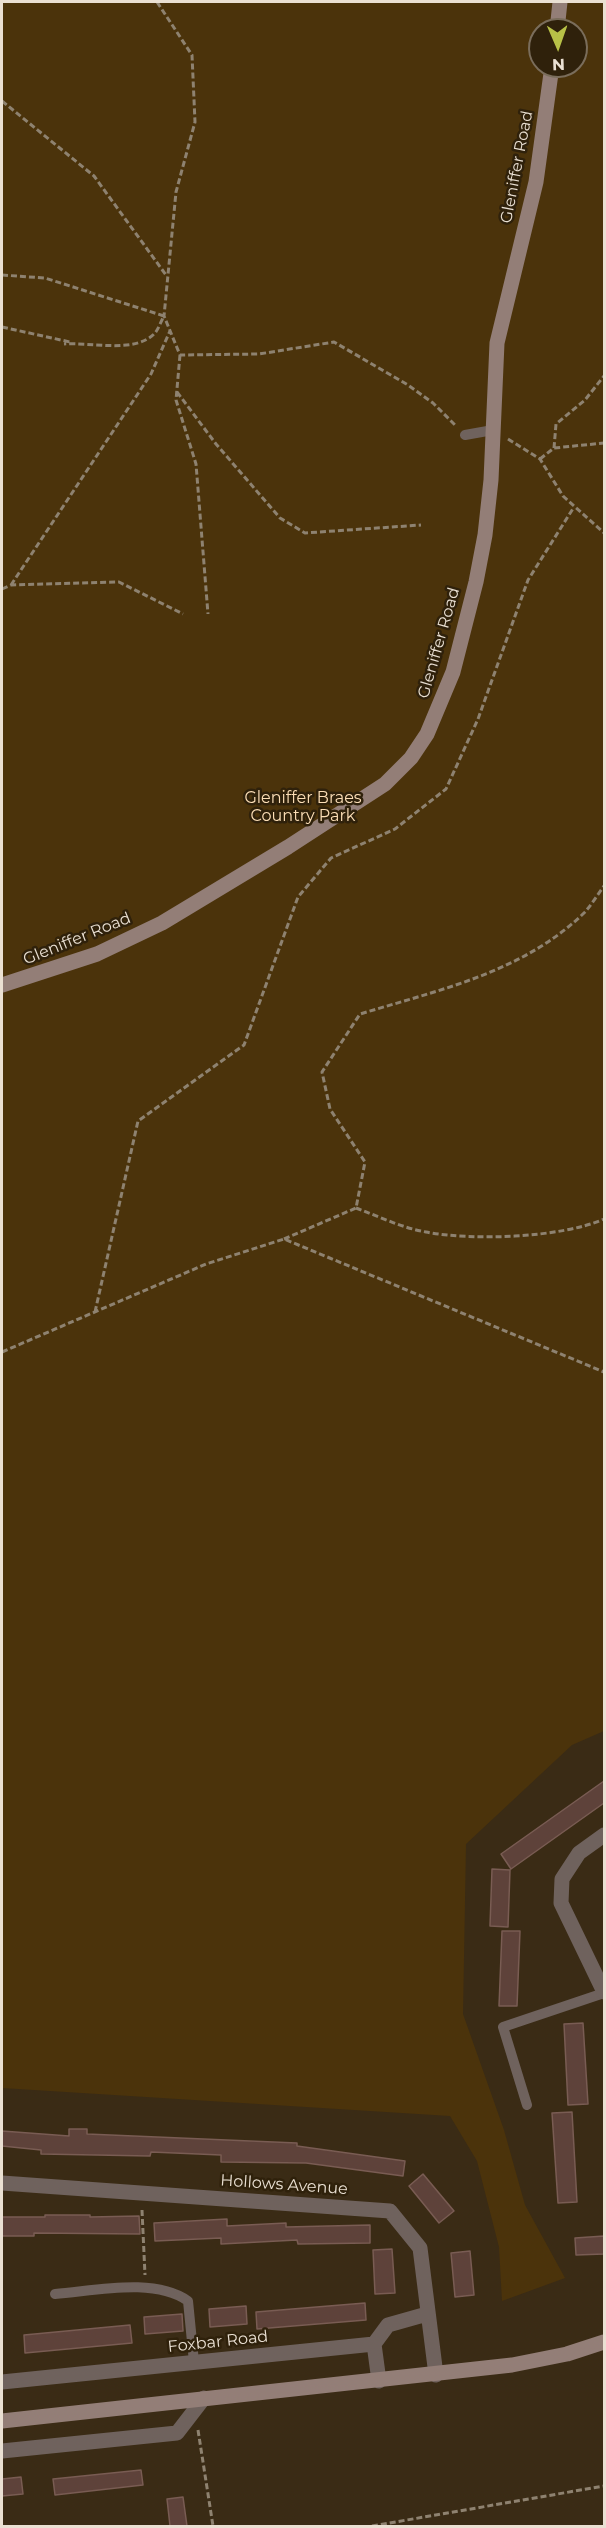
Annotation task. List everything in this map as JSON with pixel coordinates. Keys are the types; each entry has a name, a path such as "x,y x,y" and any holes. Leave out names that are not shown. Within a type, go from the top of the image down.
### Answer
{"main road":[{"path":"558,18 560,2"},
{"name":"Gleniffer Road","path":"2,986 97,954 162,923 385,784 411,758 427,734 453,672 485,536 497,343 536,182 550,78"},
{"path":"2,2421 436,2375 523,2363 567,2354 604,2342"}],"street":[{"path":"604,1835 579,1853 562,1879 561,1903 604,1993"},
{"name":"Hollows Avenue","path":"2,2183 390,2211 420,2248 436,2375"},
{"path":"379,2380 374,2344 388,2325 428,2314"},
{"name":"Foxbar Road","path":"2,2382 374,2344"},
{"path":"2,2451 177,2433 204,2398"}],"lane":[{"path":"465,435 493,430"},
{"path":"527,2105 503,2027 604,1993"},
{"path":"55,2294 145,2287 178,2294 188,2301 194,2362"}],"path":[{"path":"157,2 192,55 195,122 176,192 166,276 164,316 180,355 176,400 196,464 208,614"},
{"path":"2,101 94,176 166,276"},
{"path":"2,275 45,278 164,316"},
{"path":"64,344 112,346 140,343 155,333 164,316"},
{"path":"2,327 74,344"},
{"path":"11,585 151,374 170,331"},
{"path":"180,355 259,354 334,342 408,385 433,403 465,435"},
{"path":"554,448 556,424 585,400 604,376"},
{"path":"177,392 216,444 280,518 305,533 421,525"},
{"path":"493,430 540,459 563,496 604,533"},
{"path":"540,459 554,448 604,443"},
{"path":"95,1312 138,1121 244,1045 298,897 331,858 395,829 446,789 478,720 528,580 574,507"},
{"path":"2,589 11,585 119,582 183,614"},
{"path":"356,1208 365,1162 330,1109 322,1072 360,1014 477,979 538,948 585,911 604,886"},
{"path":"2,1352 206,1264 284,1239 356,1208 425,1232 486,1236 553,1232 604,1219"},
{"path":"284,1239 604,1372"},
{"path":"141,2193 145,2287"},
{"path":"201,2456 213,2526"},
{"path":"372,2526 604,2486"}],"green space":[{"name":"Gleniffer Braes Country Park","path":"2,2 604,2 604,1731 572,1745 466,1844 463,2014 504,2130 525,2205 565,2278 502,2301 499,2247 477,2161 450,2116 2,2088"}],"building":[{"path":"604,1781 604,1803 511,1869 501,1854"},
{"path":"492,1869 510,1870 508,1927 490,1926"},
{"path":"502,1931 520,1931 517,2006 499,2006"},
{"path":"583,2023 588,2104 568,2105 564,2024"},
{"path":"572,2112 577,2202 558,2203 552,2113"},
{"path":"69,2129 87,2129 87,2134 297,2143 297,2146 405,2161 403,2176 306,2163 221,2162 221,2155 151,2152 150,2156 41,2154 41,2150 2,2146 2,2131 69,2136"},
{"path":"423,2174 454,2211 439,2223 409,2186"},
{"path":"45,2215 139,2216 140,2234 34,2233 34,2236 2,2236 2,2217 45,2217"},
{"path":"227,2219 227,2226 286,2223 286,2227 370,2225 370,2243 298,2244 297,2240 221,2244 221,2238 155,2241 154,2223"},
{"path":"604,2236 604,2254 576,2255 575,2238"},
{"path":"392,2249 395,2293 375,2294 373,2250"},
{"path":"470,2251 474,2295 455,2297 451,2253"},
{"path":"365,2303 366,2320 257,2329 256,2312"},
{"path":"246,2306 247,2324 210,2327 209,2309"},
{"path":"182,2314 183,2331 145,2334 144,2317"},
{"path":"130,2325 132,2343 25,2353 24,2335"},
{"path":"141,2470 143,2485 55,2495 53,2479"},
{"path":"21,2477 23,2494 2,2496 2,2479"},
{"path":"183,2497 187,2526 170,2526 167,2499"}]}
